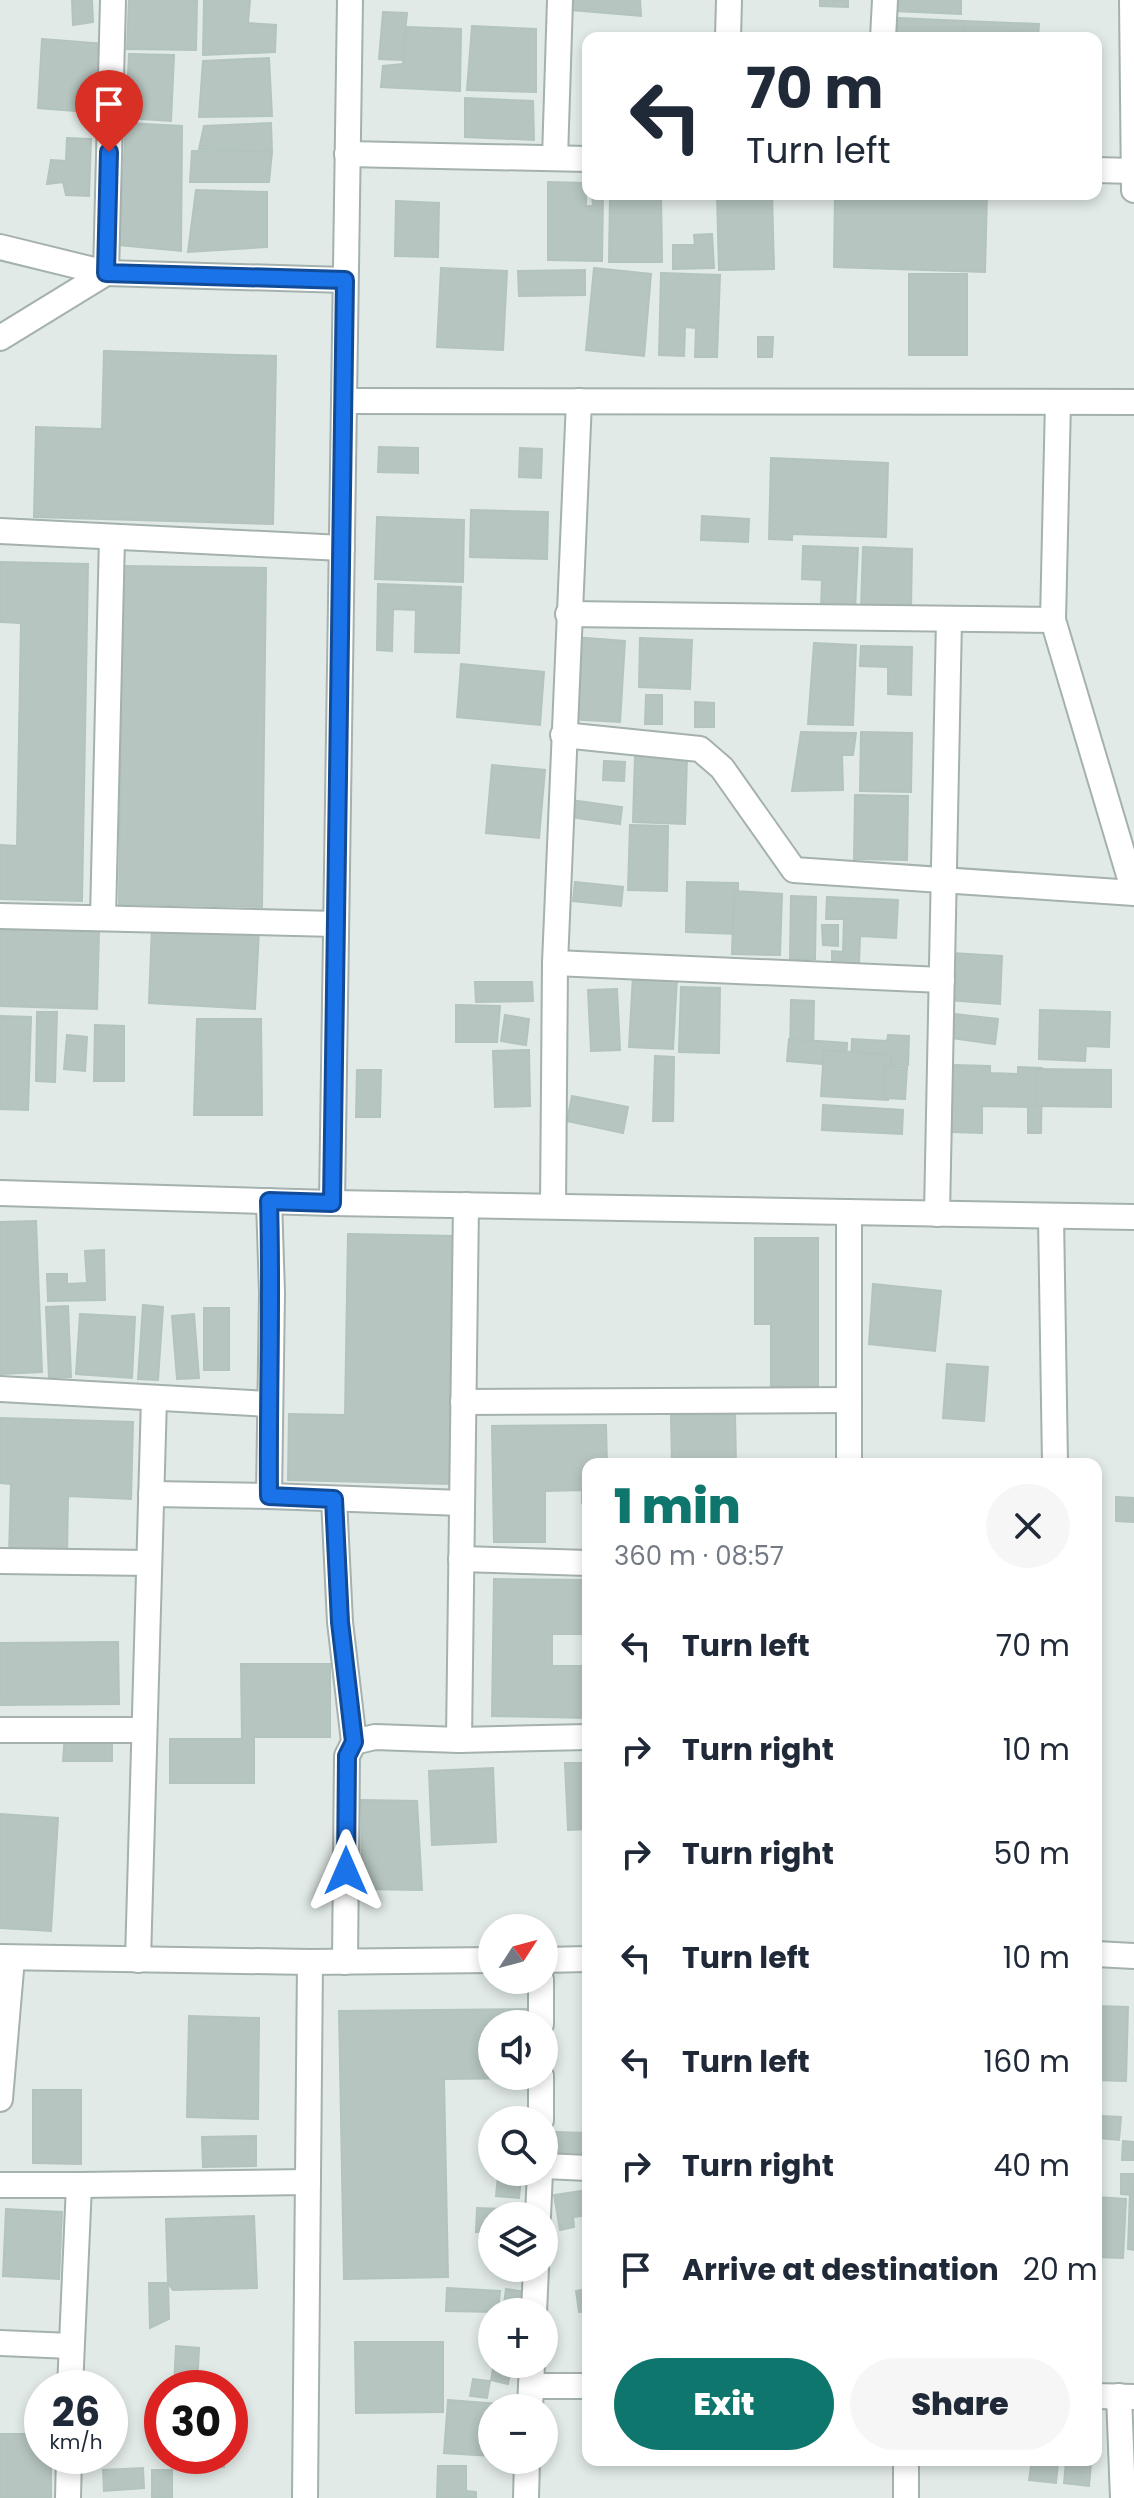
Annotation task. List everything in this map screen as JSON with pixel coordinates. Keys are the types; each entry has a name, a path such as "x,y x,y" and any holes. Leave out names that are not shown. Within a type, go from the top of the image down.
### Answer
{"street":[{"path":"106,273 113,0"},
{"path":"332,1203 350,0"},
{"path":"555,158 560,0"},
{"path":"728,32 729,0"},
{"path":"883,32 885,0"},
{"path":"1132,0 1134,190"},
{"path":"347,154 582,159"},
{"path":"1102,170 1134,171"},
{"path":"0,247 106,273 345,280"},
{"path":"0,338 106,273"},
{"path":"344,401 1134,402"},
{"path":"553,1205 555,963 579,401"},
{"path":"563,735 700,749 722,768 794,870 1134,893 1053,620 1058,402"},
{"path":"0,531 342,548"},
{"path":"103,918 112,537"},
{"path":"568,614 1053,620"},
{"path":"937,1214 949,619"},
{"path":"0,916 336,924"},
{"path":"555,963 942,980"},
{"path":"0,1193 332,1203 1134,1217"},
{"path":"269,1201 272,1293 269,1496"},
{"path":"459,1740 466,1205"},
{"path":"849,1212 849,1458"},
{"path":"1051,1216 1055,1458"},
{"path":"0,1389 268,1404"},
{"path":"138,1960 154,1398"},
{"path":"463,1402 849,1400"},
{"path":"151,1494 462,1503"},
{"path":"334,1499 340,1622 354,1742 347,1756 345,1962"},
{"path":"461,1559 582,1563"},
{"path":"0,1561 149,1563"},
{"path":"0,1730 144,1730"},
{"path":"354,1742 375,1737 459,1740 582,1737"},
{"path":"1102,1954 1134,1956"},
{"path":"0,2099 6,1958 310,1962 478,1960"},
{"path":"558,1960 582,1959"},
{"path":"305,2498 310,1962"},
{"path":"558,2167 582,2168"},
{"path":"0,2185 308,2182"},
{"path":"70,2370 79,2185"},
{"path":"0,2343 71,2346"},
{"path":"531,2386 582,2386"},
{"path":"1116,2396 1123,2498"},
{"path":"906,2466 906,2498"},
{"path":"68,2498 69,2474"},
{"path":"526,2498 527,2474"}],"building":[{"path":"72,0 92,0 93,22 73,25"},
{"path":"129,0 197,0 196,50 127,49"},
{"path":"204,0 250,0 248,23 276,25 275,52 203,55"},
{"path":"571,0 640,0 641,16 571,10"},
{"path":"820,0 848,0 848,7 820,6"},
{"path":"895,0 961,0 961,14 894,11"},
{"path":"383,12 407,13 402,60 379,59"},
{"path":"898,18 964,21 963,32 897,32"},
{"path":"964,21 1039,24 1038,32 963,32"},
{"path":"472,26 536,29 536,92 467,90"},
{"path":"407,27 461,29 460,91 381,87 383,66 403,64"},
{"path":"42,39 105,44 100,113 38,108"},
{"path":"129,54 174,55 171,121 126,118"},
{"path":"269,58 272,116 199,117 203,61"},
{"path":"465,98 533,101 534,140 465,137"},
{"path":"126,123 182,126 181,251 119,245"},
{"path":"271,123 272,152 199,149 204,126"},
{"path":"67,138 91,139 89,196 66,195 63,182 47,184 51,160 66,161"},
{"path":"192,151 272,152 269,182 190,182"},
{"path":"548,182 582,183 582,200 586,200 586,206 593,206 592,200 603,200 602,261 548,260"},
{"path":"196,190 267,192 267,247 188,252"},
{"path":"610,200 661,200 662,262 609,262"},
{"path":"717,200 772,200 774,269 719,270"},
{"path":"835,200 987,200 985,272 834,267"},
{"path":"396,201 439,203 438,257 395,256"},
{"path":"712,234 714,268 673,269 673,245 695,245 694,235"},
{"path":"441,268 507,271 503,350 437,347"},
{"path":"594,268 651,274 644,356 586,350"},
{"path":"585,270 585,295 519,296 518,271"},
{"path":"661,273 720,275 717,357 695,357 696,328 685,327 684,356 659,355"},
{"path":"909,274 967,274 967,355 909,355"},
{"path":"758,337 773,337 772,357 758,357"},
{"path":"104,351 276,356 273,524 34,517 36,427 102,429"},
{"path":"379,447 418,448 418,473 378,472"},
{"path":"520,448 542,449 541,478 519,477"},
{"path":"771,458 888,463 886,537 792,534 792,540 769,539"},
{"path":"471,510 548,512 547,559 470,557"},
{"path":"702,516 749,519 748,542 701,540"},
{"path":"377,517 464,520 463,582 375,579"},
{"path":"803,546 858,548 855,610 821,608 822,580 802,579"},
{"path":"863,547 912,549 911,611 861,609"},
{"path":"0,562 88,564 82,901 0,899 0,845 17,846 21,623 0,622"},
{"path":"123,566 266,568 262,907 119,904"},
{"path":"378,584 461,587 459,653 415,652 416,610 393,609 392,651 377,650"},
{"path":"573,637 625,641 620,722 568,719"},
{"path":"640,638 692,640 690,689 639,687"},
{"path":"814,643 856,645 853,725 808,724"},
{"path":"861,646 912,647 911,695 888,694 888,667 860,666"},
{"path":"461,664 544,672 540,725 457,717"},
{"path":"646,695 662,695 662,724 645,724"},
{"path":"695,702 714,703 714,727 695,727"},
{"path":"801,732 856,733 853,755 842,755 843,790 792,791"},
{"path":"861,732 912,733 911,792 860,791"},
{"path":"635,755 687,757 685,824 633,822"},
{"path":"604,761 625,762 624,781 603,780"},
{"path":"492,765 545,770 539,838 486,833"},
{"path":"855,795 908,796 907,860 854,859"},
{"path":"571,800 622,807 620,824 569,817"},
{"path":"630,825 668,826 667,891 628,890"},
{"path":"575,882 623,887 621,906 573,901"},
{"path":"687,882 738,883 737,934 686,932"},
{"path":"734,891 782,894 780,955 732,954"},
{"path":"791,896 816,897 815,959 790,959"},
{"path":"827,897 898,900 896,938 860,936 859,964 832,962 832,951 843,952 844,919 826,919"},
{"path":"152,924 259,930 255,1009 149,1003"},
{"path":"822,925 838,925 838,946 823,945"},
{"path":"0,929 99,932 97,1009 0,1006"},
{"path":"951,953 1002,956 1000,1004 948,1000"},
{"path":"633,975 677,978 673,1049 629,1047"},
{"path":"475,982 532,982 533,1001 476,1002"},
{"path":"681,987 720,988 719,1053 679,1052"},
{"path":"617,989 620,1050 591,1051 588,990"},
{"path":"791,1000 814,1001 813,1054 790,1054"},
{"path":"456,1005 500,1006 497,1042 456,1042"},
{"path":"1040,1010 1110,1012 1109,1047 1086,1046 1085,1061 1039,1059"},
{"path":"37,1012 57,1012 55,1082 36,1081"},
{"path":"946,1013 998,1019 995,1044 943,1037"},
{"path":"505,1015 529,1019 526,1045 501,1041"},
{"path":"0,1016 31,1017 28,1110 0,1109"},
{"path":"197,1019 261,1019 262,1115 194,1115"},
{"path":"95,1025 124,1026 124,1081 94,1081"},
{"path":"67,1035 87,1037 85,1071 64,1069"},
{"path":"888,1035 909,1036 908,1065 851,1062 852,1039 887,1041"},
{"path":"789,1039 847,1043 846,1066 787,1061"},
{"path":"529,1050 530,1106 495,1107 493,1051"},
{"path":"824,1050 891,1055 888,1100 821,1096"},
{"path":"655,1056 674,1057 673,1121 653,1121"},
{"path":"885,1065 907,1067 905,1099 883,1098"},
{"path":"952,1065 990,1066 990,1073 1018,1074 1018,1067 1042,1068 1041,1133 1028,1133 1028,1107 982,1106 982,1133 952,1132"},
{"path":"1036,1069 1111,1070 1111,1107 1036,1106"},
{"path":"357,1070 381,1070 380,1117 356,1117"},
{"path":"572,1096 628,1107 623,1133 567,1121"},
{"path":"823,1105 903,1110 902,1134 822,1130"},
{"path":"36,1221 42,1372 0,1374 0,1222"},
{"path":"348,1234 456,1236 452,1484 288,1480 289,1414 345,1415"},
{"path":"755,1238 818,1238 818,1386 771,1386 771,1324 755,1324"},
{"path":"104,1250 105,1300 48,1301 47,1274 67,1274 67,1284 87,1283 85,1251"},
{"path":"873,1284 941,1291 935,1351 869,1344"},
{"path":"143,1305 163,1307 158,1380 138,1379"},
{"path":"68,1306 71,1377 49,1378 46,1307"},
{"path":"204,1308 229,1308 229,1370 204,1370"},
{"path":"80,1314 135,1317 132,1378 76,1374"},
{"path":"194,1314 199,1378 177,1379 172,1316"},
{"path":"947,1364 988,1367 984,1421 943,1418"},
{"path":"735,1414 736,1458 672,1458 671,1415"},
{"path":"0,1418 133,1422 131,1499 68,1496 67,1555 9,1554 11,1484 0,1483"},
{"path":"606,1425 607,1458 582,1458 582,1490 545,1491 545,1542 494,1542 492,1426"},
{"path":"1116,1497 1134,1498 1134,1522 1116,1521"},
{"path":"494,1579 582,1580 582,1634 552,1634 552,1666 582,1666 582,1718 492,1716"},
{"path":"118,1642 119,1704 0,1705 0,1643"},
{"path":"241,1664 330,1664 330,1737 254,1737 254,1783 170,1783 170,1739 242,1739"},
{"path":"65,1734 112,1736 112,1761 63,1761"},
{"path":"565,1763 582,1763 582,1829 568,1830"},
{"path":"493,1768 496,1842 432,1845 429,1771"},
{"path":"361,1800 417,1801 422,1890 362,1889"},
{"path":"0,1814 58,1818 51,1931 0,1928"},
{"path":"1102,2006 1128,2007 1126,2081 1102,2080"},
{"path":"526,2009 478,2010 478,2079 444,2079 448,2277 344,2279 339,2011"},
{"path":"189,2016 259,2018 258,2119 187,2117"},
{"path":"33,2090 81,2090 81,2164 33,2163"},
{"path":"1102,2116 1121,2117 1119,2140 1102,2138"},
{"path":"558,2132 582,2133 582,2158 558,2156"},
{"path":"256,2136 256,2166 203,2167 202,2137"},
{"path":"1123,2141 1134,2142 1134,2160 1122,2160"},
{"path":"1121,2174 1134,2174 1134,2195 1121,2194"},
{"path":"497,2186 520,2186 519,2198 496,2196"},
{"path":"582,2191 582,2216 573,2217 574,2227 560,2230 558,2202 555,2202 554,2195"},
{"path":"1130,2192 1134,2192 1134,2250 1128,2249"},
{"path":"1102,2197 1126,2199 1123,2258 1102,2257"},
{"path":"6,2209 62,2212 59,2279 3,2276"},
{"path":"254,2216 257,2288 173,2290 168,2283 166,2219"},
{"path":"149,2283 168,2283 169,2319 150,2328"},
{"path":"447,2288 500,2291 499,2298 478,2298 478,2312 446,2311"},
{"path":"506,2289 526,2292 526,2298 505,2298"},
{"path":"582,2290 582,2312 579,2312 576,2291"},
{"path":"355,2342 443,2342 443,2412 356,2413"},
{"path":"176,2346 199,2348 198,2370 175,2370"},
{"path":"491,2378 509,2378 508,2384"},
{"path":"473,2379 490,2381 488,2394 470,2396"},
{"path":"448,2400 478,2402 478,2455 444,2453"},
{"path":"0,2434 24,2434 24,2474 51,2474 51,2498 0,2498"},
{"path":"438,2466 466,2466 466,2491 476,2492 476,2498 437,2498"},
{"path":"1031,2466 1058,2466 1056,2483 1029,2480"},
{"path":"1065,2466 1091,2466 1089,2486 1064,2483"},
{"path":"143,2468 144,2488 104,2491 103,2474 128,2474 128,2469"},
{"path":"152,2474 172,2474 172,2498 152,2498"}],"route":[{"path":"109,152 106,273 345,280 332,1203 269,1201 272,1293 268,1404 269,1496 334,1499 340,1622 354,1742 347,1756 346,1871"}]}
